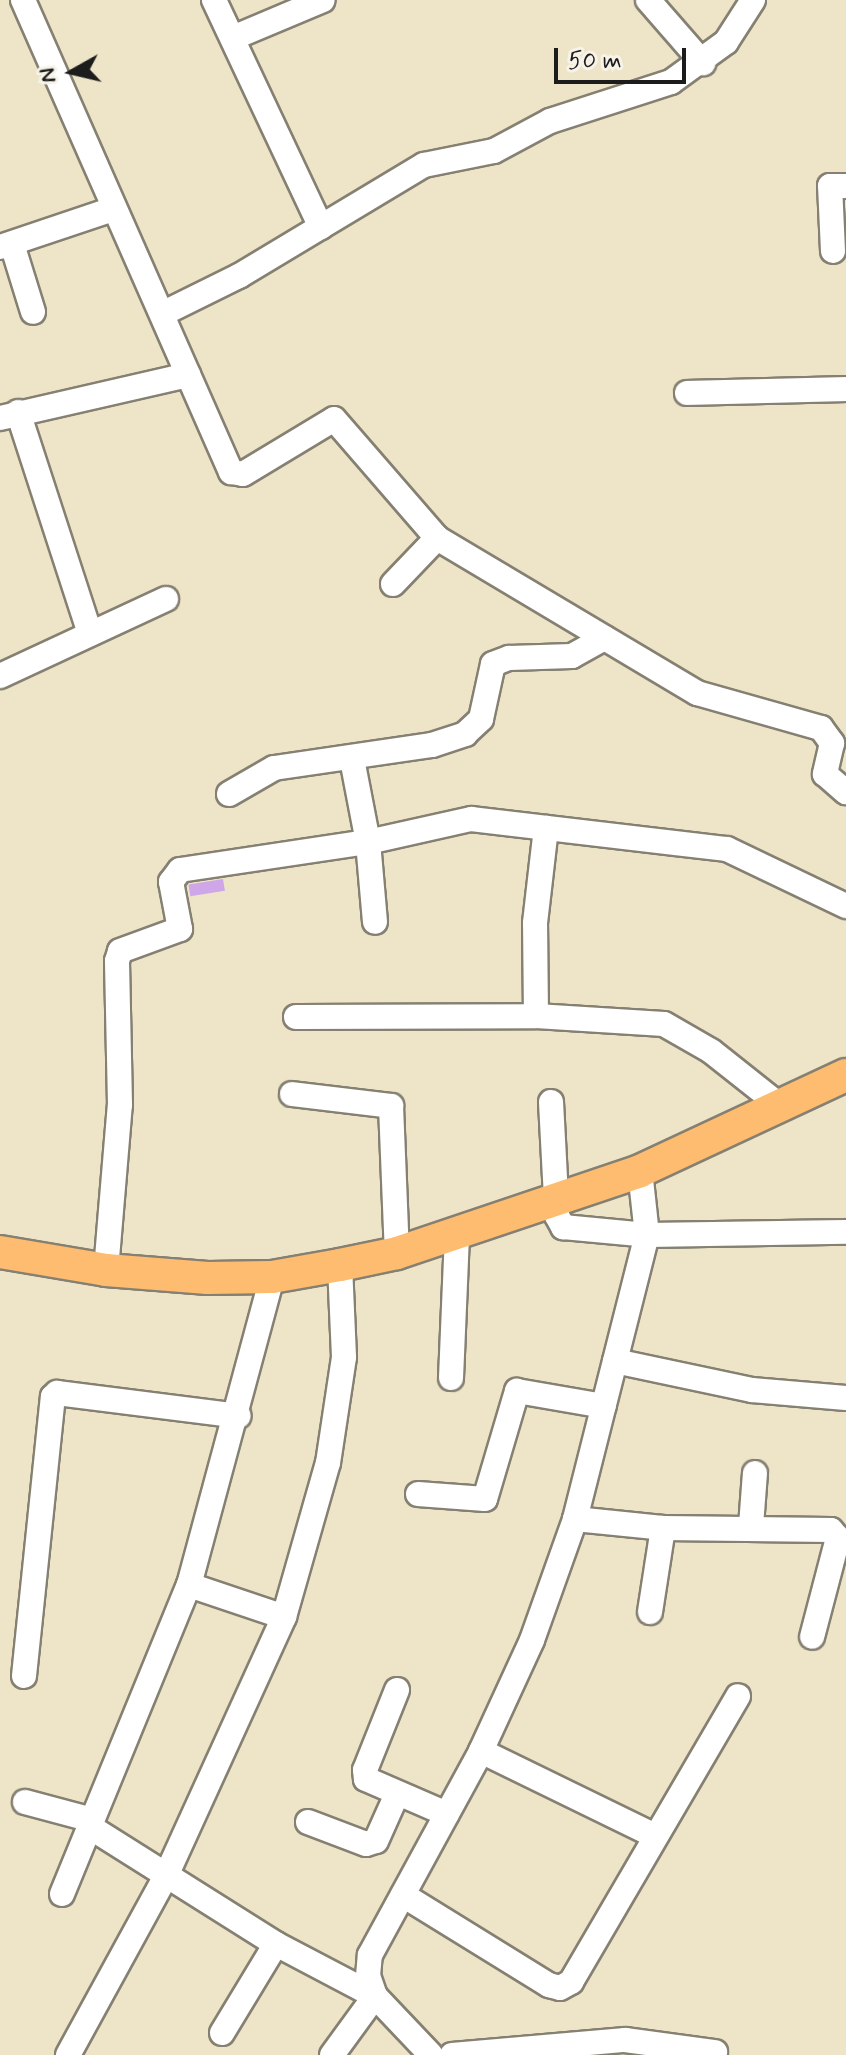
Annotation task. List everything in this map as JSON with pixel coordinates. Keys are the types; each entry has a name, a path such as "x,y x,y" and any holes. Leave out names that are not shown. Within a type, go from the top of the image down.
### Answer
{"main road":[{"path":"0,1252 106,1270 208,1278 272,1277 340,1265 397,1253 640,1171 783,1108 846,1075"}],"street":[{"path":"23,0 113,209 164,313 231,472 243,474 334,419 437,538 697,693 821,728 832,743 825,774 846,792"},
{"path":"214,0 235,37 321,227"},
{"path":"235,37 323,0"},
{"path":"648,0 703,63"},
{"path":"164,313 321,227 424,165 494,151 550,121 671,82 703,63 726,42 753,0"},
{"path":"833,251 830,186 846,186"},
{"path":"33,312 6,245 113,209"},
{"path":"90,634 9,415 188,375"},
{"path":"687,393 846,389"},
{"path":"393,584 437,538"},
{"path":"0,676 166,599"},
{"path":"229,794 274,768 352,759 465,734 481,719 493,664 509,658 572,656 604,638"},
{"path":"352,759 368,842 375,922"},
{"path":"106,1270 120,1105 120,951 180,929 171,882 180,870 368,842 471,819 727,849 846,906"},
{"path":"536,1016 535,923 546,828"},
{"path":"296,1017 536,1016 664,1024 711,1051 783,1108"},
{"path":"292,1094 391,1106 397,1253"},
{"path":"551,1102 560,1198 557,1216 563,1227 647,1235 846,1232"},
{"path":"375,1996 368,1976 370,1955 481,1751 532,1640 575,1519 647,1235 640,1171"},
{"path":"451,1378 457,1232"},
{"path":"68,2055 165,1878 284,1617 328,1463 344,1357 340,1265"},
{"path":"62,1894 189,1585 239,1416 272,1277"},
{"path":"615,1361 752,1390 846,1398"},
{"path":"418,1494 485,1499 517,1391 604,1406"},
{"path":"24,1676 53,1397 57,1393 239,1416"},
{"path":"751,1526 755,1473"},
{"path":"575,1519 663,1528 751,1526 836,1533 812,1637"},
{"path":"650,1612 663,1528"},
{"path":"189,1585 284,1617"},
{"path":"397,1690 365,1770 371,1784 447,1814"},
{"path":"403,1895 560,1988 571,1982 653,1835 738,1696"},
{"path":"481,1751 653,1835"},
{"path":"308,1822 366,1844 376,1841 397,1794"},
{"path":"25,1802 91,1824 165,1878 276,1944 375,1996 431,2055"},
{"path":"222,2033 276,1944"},
{"path":"332,2055 375,1996"},
{"path":"452,2055 592,2049 625,2040 680,2051 715,2052"}],"building":[{"path":"223,879 225,891 190,896 188,884"}]}
